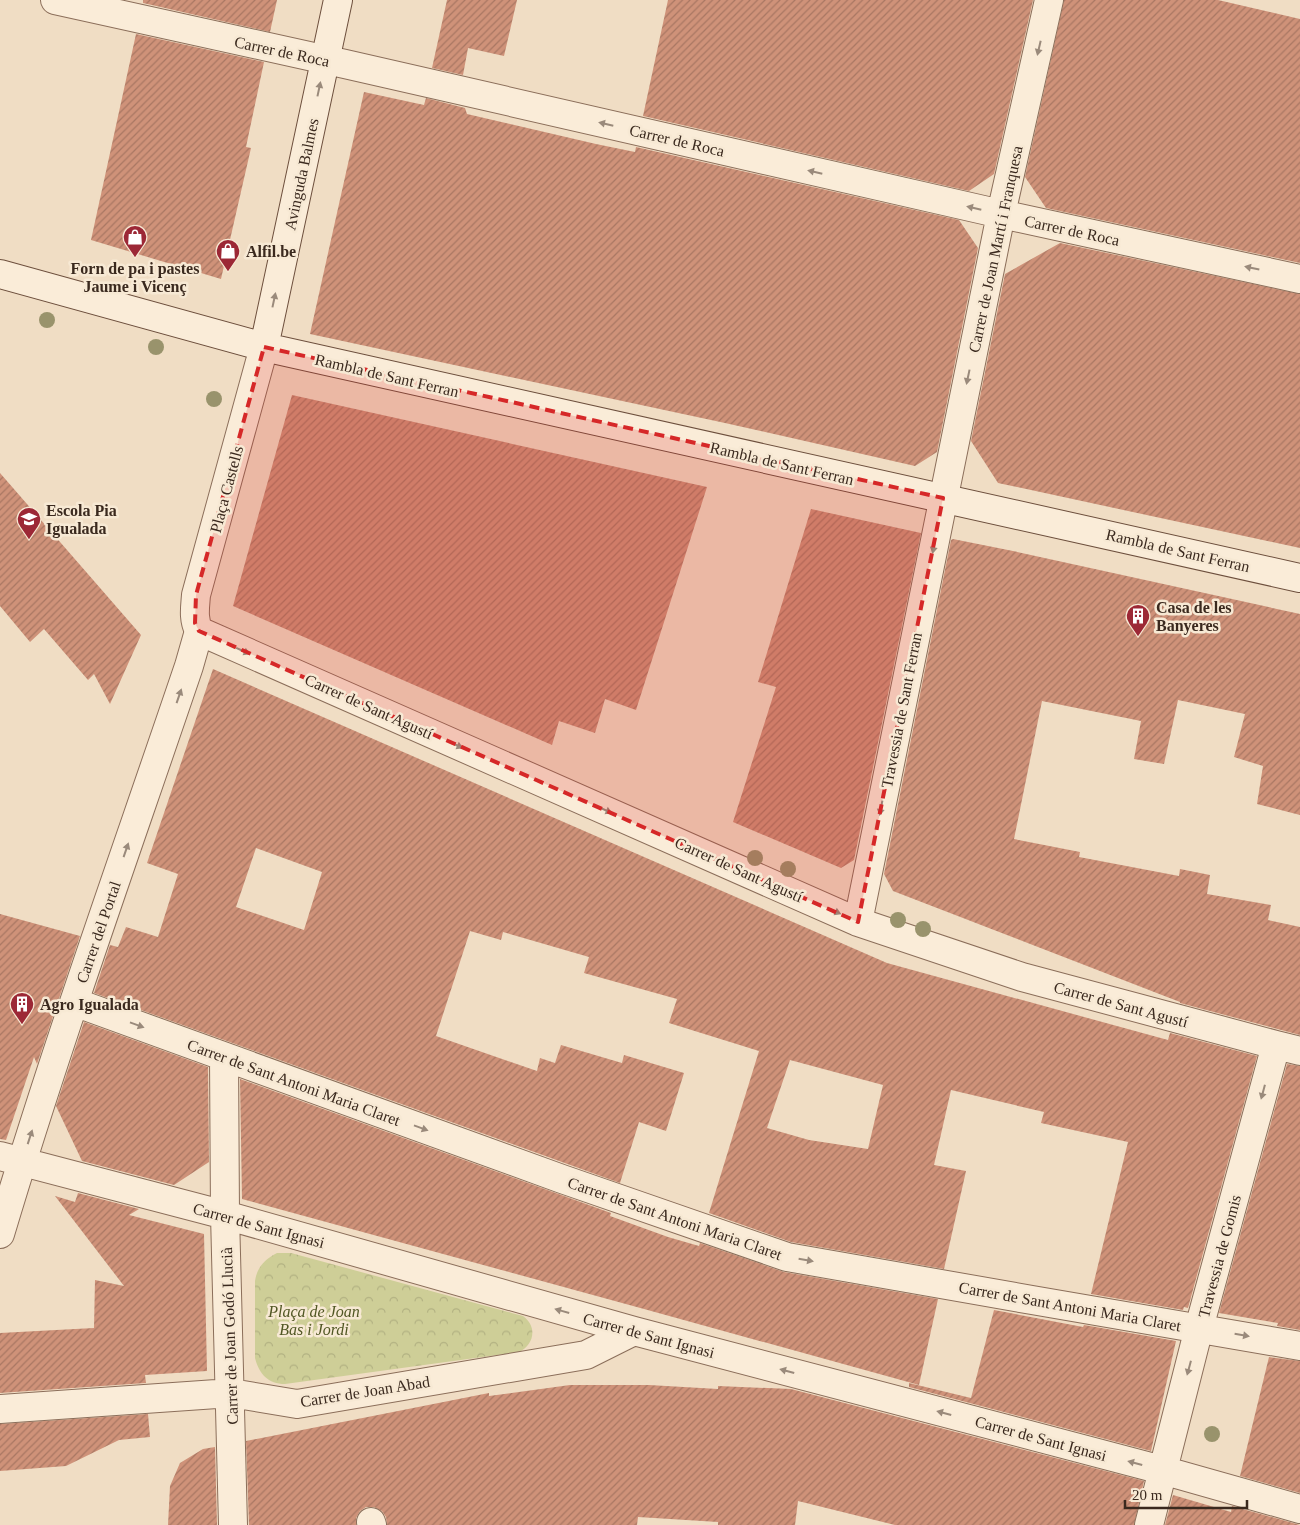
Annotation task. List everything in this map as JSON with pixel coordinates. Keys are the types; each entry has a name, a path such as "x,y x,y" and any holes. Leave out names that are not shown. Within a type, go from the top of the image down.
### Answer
{"street":[{"name":"Carrer de Roca","path":"55,0 1001,214 1300,279"},
{"name":"Avinguda Balmes","path":"264,348 338,0"},
{"name":"Carrer de Joan Martí i Franquesa","path":"943,498 1001,214 1050,0"},
{"name":"Rambla de Sant Ferran","path":"0,274 264,348 1300,578"},
{"name":"Plaça Castells","path":"199,631 195,623 194,613 196,595 264,348"},
{"name":"Travessia de Sant Ferran","path":"858,922 943,498"},
{"name":"Carrer de Sant Agustí","path":"199,631 858,922 1022,977 1288,1048"},
{"name":"Carrer del Portal","path":"0,1234 11,1160 74,1002 189,666 199,631"},
{"name":"Carrer de Sant Antoni Maria Claret","path":"74,1002 562,1179 787,1257 1300,1346"},
{"name":"Travessia de Gomis","path":"1150,1525 1162,1470 1199,1328 1288,1048"},
{"name":"Carrer de Joan Godó Llucià","path":"224,1057 225,1215 233,1525"},
{"name":"Carrer de Sant Ignasi","path":"11,1160 225,1215 634,1331 1162,1470 1300,1509"},
{"name":"Carrer de Joan Abad","path":"0,1409 231,1393 297,1404 586,1355 634,1331"}],"highlighted area":[{"path":"264,347 943,498 858,922 199,631 195,623 196,595"}],"green space":[{"name":"Plaça de Joan Bas i Jordi","path":"277,1253 291,1253 523,1316 531,1325 531,1340 519,1352 279,1384 265,1377 259,1369 255,1358 255,1281 262,1264"}],"building":[{"path":"143,0 277,0 270,32 143,3"},
{"path":"447,0 517,0 504,56 468,48 463,75 432,68"},
{"path":"668,0 1033,0 994,174 969,191 643,116"},
{"path":"1064,0 1218,0 1300,19 1300,263 1046,208 1025,177"},
{"path":"136,34 264,62 246,147 251,148 221,279 91,240"},
{"path":"364,92 424,105 426,98 465,108 467,114 596,144 635,152 636,147 959,220 978,248 937,452 915,466 725,423 310,334"},
{"path":"1060,243 1300,294 1300,548 998,483 971,441 1005,274"},
{"path":"292,395 707,487 636,710 605,699 595,733 559,721 552,745 233,606"},
{"name":"Escola Pia Igualada","path":"0,473 141,635 110,704 94,674 88,680 44,629 30,642 0,606"},
{"path":"811,509 921,533 854,860 841,868 733,822 776,687 758,682"},
{"path":"951,540 1300,614 1300,815 1257,804 1263,766 1234,757 1245,714 1178,700 1164,764 1134,759 1141,721 1042,701 1014,839 1080,852 1079,857 1179,876 1180,869 1210,875 1207,894 1271,905 1268,920 1300,927 1300,1035 1180,1003 893,891 884,874"},
{"path":"213,669 887,963 1168,1040 1170,1033 1257,1056 1188,1308 1184,1307 1183,1310 1091,1294 1128,1142 1041,1123 1044,1112 951,1090 934,1165 966,1171 944,1269 791,1242 709,1213 759,1051 669,1023 677,999 584,973 589,957 503,932 501,940 470,931 436,1036 537,1071 540,1058 555,1063 561,1045 622,1063 624,1055 684,1073 666,1131 639,1122 620,1183 94,993 110,945 118,947 126,927 158,937 178,874 147,863","holes":["256,848 322,872 304,930 236,907","790,1060 883,1085 868,1149 809,1140 767,1128"]},
{"name":"Agro Igualada","path":"0,914 80,936 37,1064 34,1057 6,1140 0,1139"},
{"path":"84,1022 208,1067 209,1162 174,1185 82,1161 56,1106"},
{"path":"1287,1064 1300,1066 1300,1330 1277,1326 1278,1323 1219,1313"},
{"path":"240,1079 611,1213 610,1216 668,1237 699,1246 700,1243 784,1272 938,1299 919,1385 242,1199"},
{"path":"78,1193 139,1209 129,1215 204,1234 207,1371 145,1375 146,1383 0,1393 0,1333 94,1328 95,1280 124,1286 55,1196 75,1202"},
{"path":"994,1310 1083,1327 1084,1325 1176,1341 1151,1451 909,1387 909,1383 971,1398"},
{"path":"1269,1357 1300,1361 1300,1493 1240,1476"},
{"path":"570,1385 649,1385 718,1389 718,1386 791,1389 1144,1481 1134,1525 895,1525 798,1501 795,1525 718,1525 718,1522 638,1517 637,1525 387,1525 386,1517 382,1511 374,1507 366,1507 360,1511 356,1518 356,1525 249,1525 246,1441 489,1393 489,1396"},
{"path":"148,1414 150,1437 119,1440 66,1466 0,1471 0,1424"},
{"path":"215,1447 217,1525 168,1525 170,1486 180,1463 203,1449"},
{"path":"1173,1495 1231,1512 1232,1506 1300,1525 1165,1525"}],"place":[{"name":"Forn de pa i pastes Jaume i Vicenç","path":"135,258"},
{"name":"Alfil.be","path":"228,272"},
{"name":"Escola Pia Igualada","path":"29,540"},
{"name":"Casa de les Banyeres","path":"1138,637"},
{"name":"Agro Igualada","path":"22,1025"}]}
